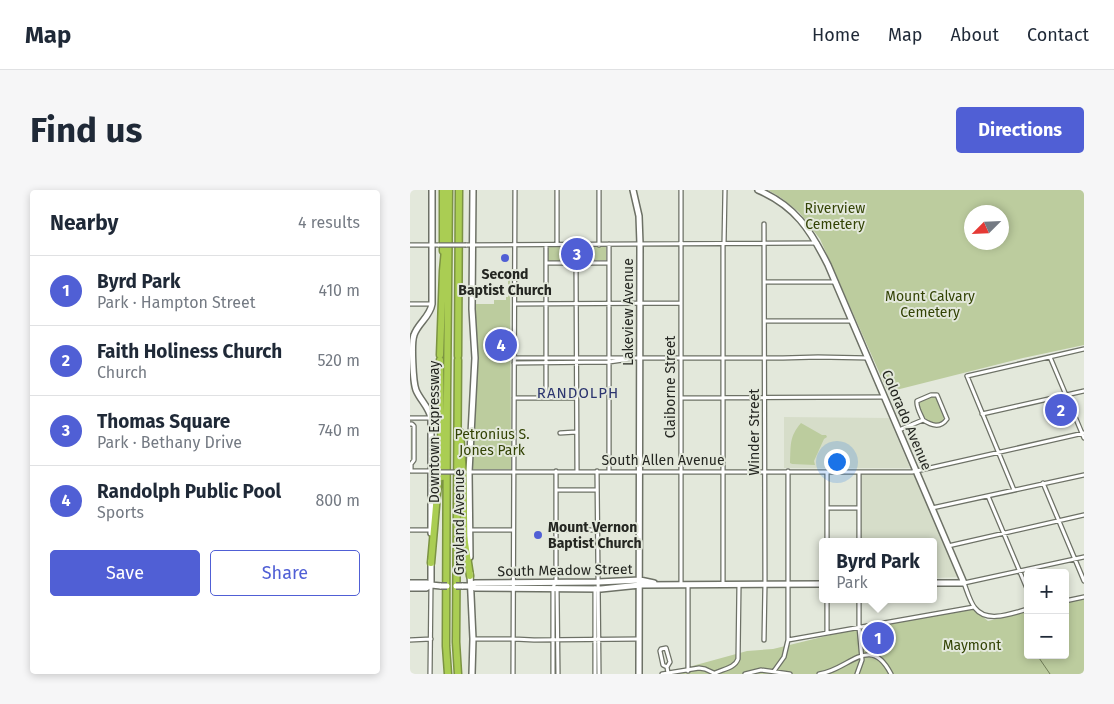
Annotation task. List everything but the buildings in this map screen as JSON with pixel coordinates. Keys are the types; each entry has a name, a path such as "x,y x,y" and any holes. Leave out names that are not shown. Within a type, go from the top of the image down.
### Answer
{"highway":[{"path":"446,190 440,358 446,558"},
{"name":"Downtown Expressway","path":"446,190 446,646 448,674"},
{"name":"Downtown Expressway","path":"458,674 456,642 459,190"},
{"path":"457,413 461,435 464,477 465,544 470,576"},
{"path":"431,563 441,436"}],"street":[{"path":"430,674 431,530 434,471 431,418 430,411 415,388 412,359 414,336 429,314 432,304 432,190"},
{"name":"Grayland Avenue","path":"472,674 473,639 467,472 475,358 472,309 473,190"},
{"path":"513,674 515,190"},
{"path":"557,190 557,244"},
{"path":"599,245 600,190"},
{"name":"Lakeview Avenue","path":"633,190 639,216 640,244 638,358 640,471 639,674"},
{"name":"Claiborne Street","path":"681,190 681,584"},
{"path":"723,584 725,190"},
{"name":"Colorado Avenue","path":"758,190 778,200 789,209 805,224 817,243 836,282 974,607"},
{"name":"Winder Street","path":"764,224 764,640"},
{"path":"410,245 724,245 817,243"},
{"path":"546,244 546,398"},
{"path":"609,244 609,471"},
{"path":"546,262 609,263"},
{"path":"576,262 577,471"},
{"path":"765,282 836,282"},
{"path":"514,304 681,303"},
{"path":"410,304 432,304"},
{"path":"765,321 852,321"},
{"path":"1014,490 967,376 1084,349"},
{"path":"1050,357 1084,438"},
{"path":"514,360 868,358"},
{"path":"982,414 1084,391"},
{"path":"931,395 937,395 947,420 946,422 932,426 923,420 916,404 918,401 931,395"},
{"path":"681,398 884,397"},
{"path":"514,398 576,398"},
{"path":"410,471 410,464 414,460 414,426 410,423 410,418 431,418"},
{"path":"898,430 923,420"},
{"path":"560,432 576,432"},
{"name":"South Allen Avenue","path":"410,471 916,471 1083,433"},
{"path":"556,471 555,586 558,674"},
{"path":"595,674 598,582 597,471"},
{"path":"774,671 784,657 788,640 788,471"},
{"path":"827,472 827,538"},
{"path":"859,472 859,538"},
{"path":"932,508 1084,475"},
{"path":"1043,484 1084,581"},
{"path":"556,490 598,490"},
{"path":"988,496 1024,582"},
{"path":"827,508 859,508"},
{"path":"948,546 1084,515"},
{"path":"410,530 431,530"},
{"path":"470,530 513,530"},
{"path":"556,530 597,530"},
{"path":"937,583 964,583 1084,557"},
{"name":"South Meadow Street","path":"555,586 598,582 640,583"},
{"name":"South Meadow Street","path":"410,588 470,586 476,583 597,588 653,582 660,585 819,584"},
{"name":"South Meadow Street","path":"410,583 427,583 432,586"},
{"path":"688,584 688,671"},
{"path":"662,674 699,668 716,674 737,662 739,584"},
{"path":"1069,600 1084,597"},
{"path":"826,633 827,603"},
{"path":"858,674 862,663 859,603"},
{"path":"788,640 974,607 980,613 991,616 1024,611"},
{"path":"410,640 431,639"},
{"path":"473,639 639,640"},
{"path":"553,674 556,640"},
{"path":"597,640 599,674"},
{"path":"667,667 670,662 666,648 660,651 663,665 667,667 668,672"},
{"path":"819,674 836,669 862,655 878,657 890,674"},
{"path":"745,674 761,670 790,674"},
{"path":"684,674 688,671"}],"shaded area":[{"path":"784,417 889,418 910,468 784,468"},
{"path":"862,473 915,475 961,577 937,578 937,538 861,538"}],"green space":[{"name":"Mount Calvary Cemetery","path":"768,190 1084,190 1084,345 1023,358 888,392 820,239 799,212"},
{"path":"549,247 606,247 606,260 548,261"},
{"name":"Petronius S. Jones Park","path":"508,274 510,274 511,469 472,469 477,352 475,308 476,304 494,304 494,300 506,300 506,297 508,297"},
{"path":"933,396 936,398 944,417 943,422 933,424 922,414 919,405 920,402"},
{"path":"801,423 827,437 824,439 814,461 815,465 790,463 793,437"},
{"name":"Maymont","path":"1084,598 1084,674 663,674 747,651 773,649 859,628 971,607 988,621 1024,612 1024,659 1069,659 1069,601"}],"waterway":[{"path":"1040,659 1050,674"}],"place":[{"name":"Thomas Square","path":"577,254"},
{"name":"Second Baptist Church","path":"505,258"},
{"name":"Randolph Public Pool","path":"501,345"},
{"name":"Faith Holiness Church","path":"1061,410"},
{"name":"Mount Vernon Baptist Church","path":"538,535"},
{"name":"Byrd Park","path":"878,638"}],"district":[{"name":"RANDOLPH","path":"578,393"}],"park label":[{"name":"Riverview Cemetery","path":"835,216"}]}
